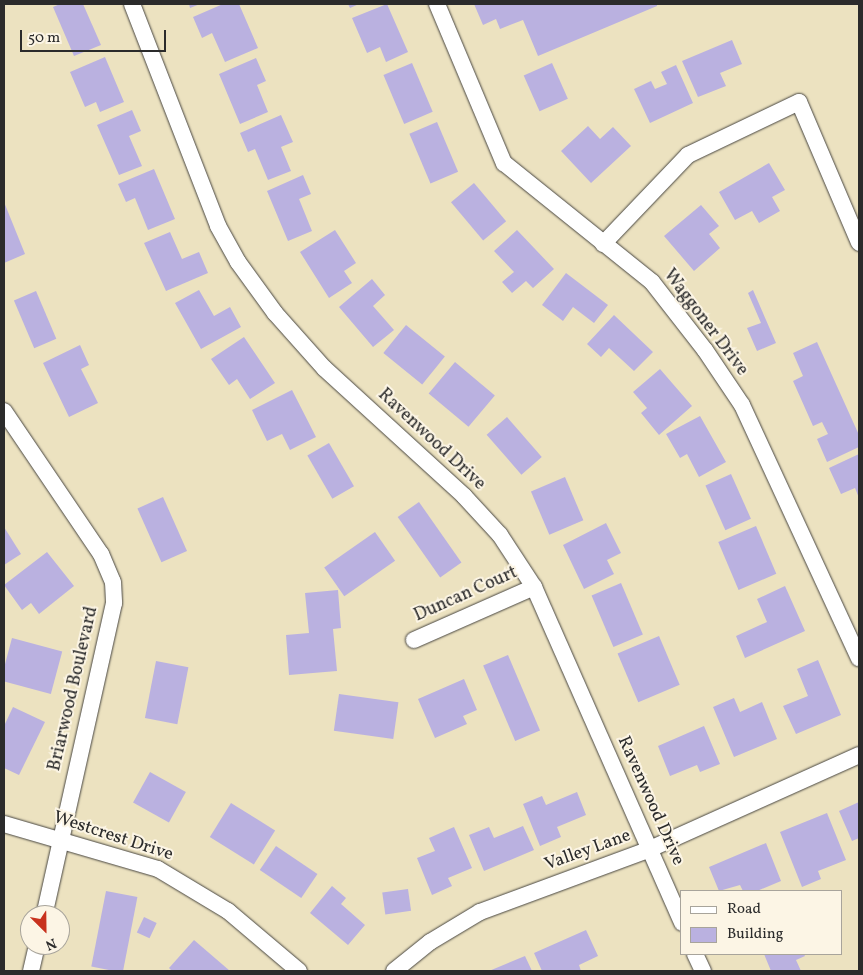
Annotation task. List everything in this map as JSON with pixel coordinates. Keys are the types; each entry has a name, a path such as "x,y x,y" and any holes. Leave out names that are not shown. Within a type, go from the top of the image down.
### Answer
{"street":[{"name":"Ravenwood Drive","path":"132,4 218,226 238,262 275,314 324,368 464,496 500,535 534,588 680,918"},
{"name":"Waggoner Drive","path":"437,4 504,163 652,282 705,350 742,405 859,658"},
{"path":"603,244 688,155 799,102 859,243"},
{"name":"Briarwood Boulevard","path":"4,411 101,554 113,582 114,603 46,905"},
{"name":"Duncan Court","path":"414,640 534,588"},
{"name":"Valley Lane","path":"394,971 430,942 480,912 650,850 859,755"},
{"name":"Westcrest Drive","path":"4,824 61,839 158,870 197,890 252,929 299,971"},
{"path":"31,971 35,955"},
{"path":"695,955 703,971"}],"building":[{"path":"60,4 83,4 101,45 74,56 53,7"},
{"path":"189,4 200,4 190,8"},
{"path":"223,4 239,4 258,48 225,62 212,33 202,38 193,17"},
{"path":"348,4 359,4 350,8"},
{"path":"387,4 408,52 386,62 380,47 367,53 352,18"},
{"path":"474,4 657,4 657,6 538,56 523,20 500,29 496,19 483,25"},
{"path":"732,40 742,64 720,73 726,86 698,97 682,61"},
{"path":"105,57 124,102 100,112 96,102 85,107 70,72"},
{"path":"256,58 266,81 257,85 268,112 240,124 219,74"},
{"path":"412,63 433,112 404,124 383,75"},
{"path":"552,63 568,99 540,111 524,76"},
{"path":"676,65 693,103 650,123 634,89 651,81 655,89 667,84 661,72"},
{"path":"132,110 141,131 129,136 142,166 119,175 97,125"},
{"path":"281,115 293,142 281,147 291,171 268,180 255,149 248,152 240,133"},
{"path":"437,122 458,172 430,183 409,134"},
{"path":"588,126 600,139 613,127 631,146 591,183 561,151"},
{"path":"769,163 785,190 772,197 780,211 759,223 752,211 735,220 719,192"},
{"path":"154,169 175,219 148,230 135,198 126,202 118,184"},
{"path":"303,175 311,194 299,199 312,231 288,241 267,191"},
{"path":"474,183 506,221 483,241 451,202"},
{"path":"4,202 25,254 4,263"},
{"path":"701,205 719,226 709,234 720,248 694,271 664,236"},
{"path":"335,230 356,263 344,271 352,283 329,298 300,252"},
{"path":"517,230 554,269 533,288 526,281 512,293 502,282 514,272 494,251"},
{"path":"170,232 182,259 199,252 208,273 166,291 144,243"},
{"path":"566,273 608,305 594,323 573,307 563,321 542,305"},
{"path":"372,279 385,295 373,306 394,330 373,347 339,307"},
{"path":"199,290 214,316 230,307 241,327 201,349 175,303"},
{"path":"753,290 776,343 757,351 747,328 761,323 748,293"},
{"path":"36,291 56,339 34,348 14,300"},
{"path":"614,315 653,352 634,371 609,348 601,357 587,344"},
{"path":"406,325 445,356 422,384 383,353"},
{"path":"244,337 275,383 250,399 237,379 229,385 211,359"},
{"path":"817,342 859,435 859,447 827,462 817,439 828,434 822,422 813,426 793,381 803,376 793,353"},
{"path":"80,345 89,365 81,369 98,403 69,417 43,363"},
{"path":"455,362 495,395 468,427 429,393"},
{"path":"660,369 692,406 659,435 641,413 647,408 633,392"},
{"path":"292,390 316,437 290,450 282,434 267,441 252,410"},
{"path":"700,416 726,462 699,477 687,454 680,458 666,434"},
{"path":"507,417 542,457 521,475 487,435"},
{"path":"329,443 354,486 332,499 307,456"},
{"path":"859,454 859,498 855,488 841,494 829,468"},
{"path":"731,474 751,519 725,530 705,485"},
{"path":"565,477 583,520 549,535 531,491"},
{"path":"163,497 187,551 161,562 137,508"},
{"path":"419,502 461,563 440,578 398,517"},
{"path":"606,523 621,553 607,560 614,574 584,589 563,545"},
{"path":"756,526 776,574 739,590 718,542"},
{"path":"4,527 21,554 4,565"},
{"path":"375,532 395,561 344,596 324,568"},
{"path":"47,552 74,586 39,614 31,603 22,610 4,585"},
{"path":"621,583 643,635 613,647 592,596"},
{"path":"785,586 805,631 745,658 736,636 767,622 757,599"},
{"path":"338,590 341,628 333,629 337,671 289,675 286,635 309,633 305,593"},
{"path":"659,636 680,685 638,702 618,654"},
{"path":"12,638 62,651 51,694 4,681 4,668"},
{"path":"508,655 540,730 515,741 483,666"},
{"path":"818,660 841,715 796,734 783,706 808,696 797,669"},
{"path":"156,661 188,667 177,724 145,718"},
{"path":"464,679 477,710 463,716 467,724 435,738 418,699"},
{"path":"339,694 398,702 393,739 334,731"},
{"path":"734,698 740,712 762,702 777,739 734,757 713,707"},
{"path":"13,707 45,722 19,775 4,768 4,726"},
{"path":"704,726 720,764 700,772 697,765 670,776 658,746"},
{"path":"150,772 186,792 169,822 133,803"},
{"path":"577,792 586,815 557,827 561,837 540,846 523,804 542,796 546,805"},
{"path":"859,802 859,838 852,841 839,811"},
{"path":"231,803 275,831 254,864 210,837"},
{"path":"827,813 846,860 818,871 821,879 802,887 780,832"},
{"path":"523,826 534,850 484,871 469,835 489,827 494,838"},
{"path":"454,827 472,868 448,878 452,886 432,895 417,858 435,851 429,838"},
{"path":"766,843 781,881 759,890 742,890 740,885 719,890 709,867"},
{"path":"276,846 317,874 301,898 260,870"},
{"path":"332,886 346,898 341,904 365,925 348,945 310,913"},
{"path":"408,889 411,911 385,914 382,893"},
{"path":"106,891 137,897 123,971 91,967"},
{"path":"144,917 157,923 150,938 137,932"},
{"path":"586,930 598,956 579,965 581,971 542,971 534,953"},
{"path":"194,940 230,971 172,971 169,968"},
{"path":"764,955 805,956 796,960 801,971 771,971"},
{"path":"525,956 532,971 489,971"}]}
